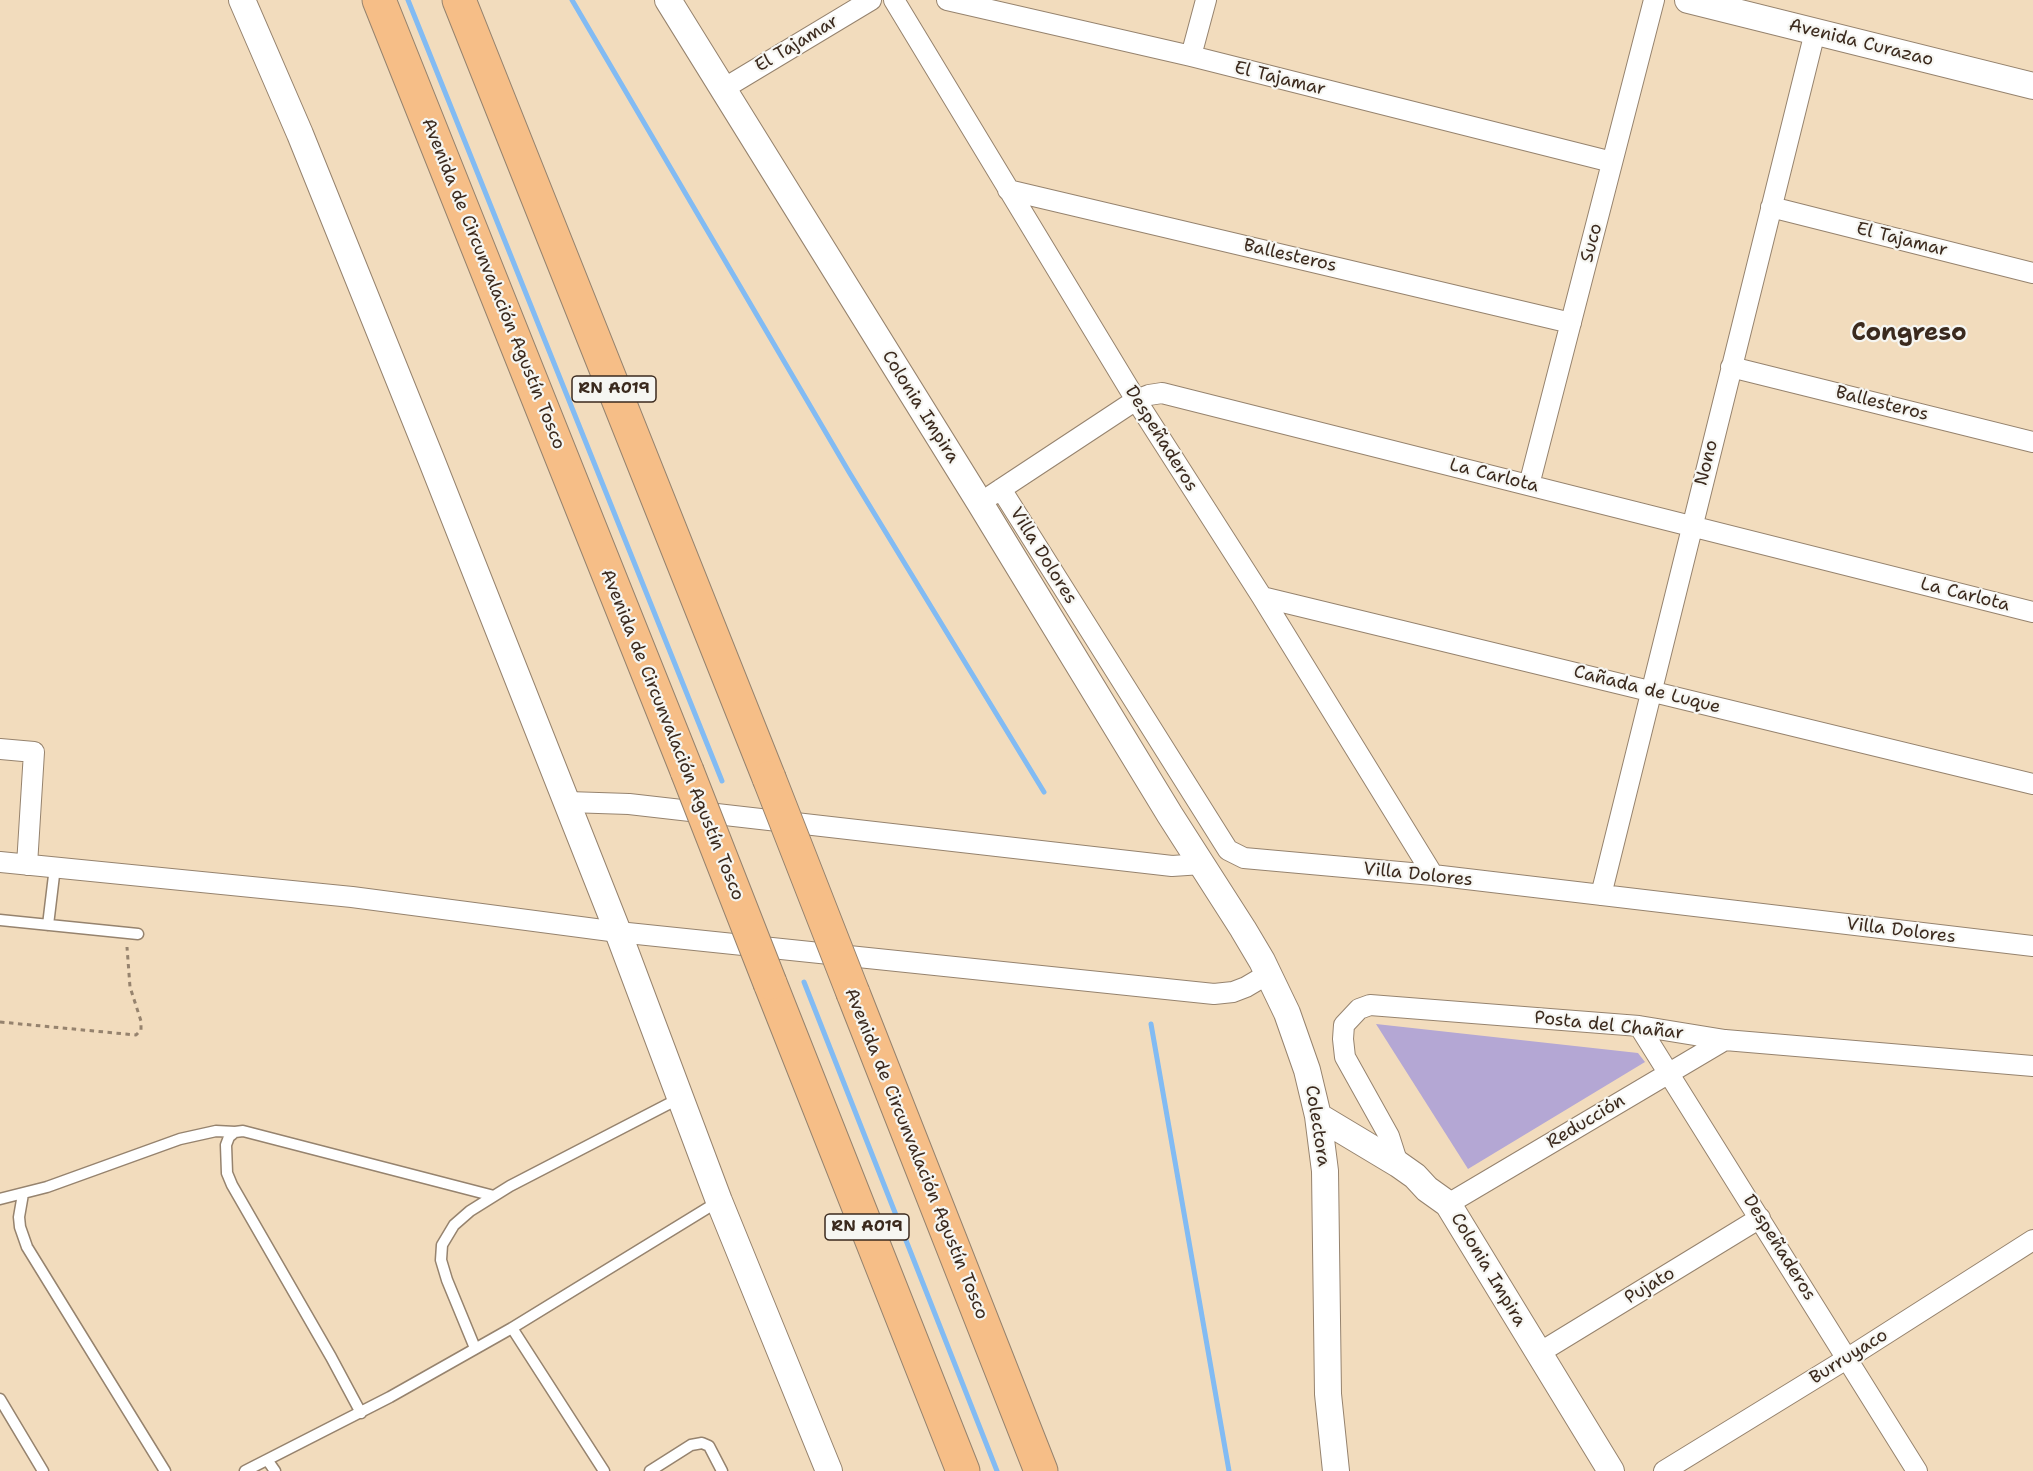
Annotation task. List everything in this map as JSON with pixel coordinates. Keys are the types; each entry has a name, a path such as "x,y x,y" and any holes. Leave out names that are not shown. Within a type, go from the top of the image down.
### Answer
{"highway":[{"name":"Avenida de Circunvalación Agustín Tosco","path":"379,0 963,1471"},
{"name":"Avenida de Circunvalación Agustín Tosco","path":"459,0 769,778 1041,1471"}],"street":[{"path":"242,0 317,177 568,802 719,1201 830,1471"},
{"name":"Colonia Impira","path":"668,0 980,503 1170,815"},
{"name":"El Tajamar","path":"723,89 871,0"},
{"name":"Despeñaderos","path":"894,0 1136,400 1262,597 1433,875"},
{"name":"El Tajamar","path":"947,0 1191,56 1612,162"},
{"path":"1191,56 1206,0"},
{"name":"Suco","path":"1528,485 1654,0"},
{"name":"Avenida Curazao","path":"1688,0 1721,4 1815,32 2033,86"},
{"name":"Nono","path":"1601,896 1815,32"},
{"name":"Ballesteros","path":"1008,190 1571,323"},
{"name":"El Tajamar","path":"1772,207 2033,273"},
{"name":"Ballesteros","path":"1731,367 2033,442"},
{"name":"La Carlota","path":"980,503 1136,400 1161,393 2033,612"},
{"name":"Villa Dolores","path":"1001,489 1228,850 1244,858 1433,875 2033,946"},
{"name":"Cañada de Luque","path":"1262,597 2033,784"},
{"path":"0,748 34,752 27,864"},
{"path":"568,802 629,804 1172,866 1202,864"},
{"name":"Colectora","path":"1170,815 1243,929 1268,974 1298,1040 1307,1070 1318,1116 1325,1171 1328,1394 1336,1471"},
{"path":"0,862 352,897 618,932 1214,994 1239,990 1268,974"},
{"name":"Posta del Chañar","path":"1398,1164 1389,1136 1346,1057 1343,1039 1344,1025 1359,1009 1370,1005 1639,1026 1725,1040 2033,1066"},
{"name":"Despeñaderos","path":"1639,1026 1917,1471"},
{"name":"Reducción","path":"1448,1204 1725,1040"},
{"name":"Colonia Impira","path":"1318,1116 1398,1164 1448,1204 1611,1471"},
{"name":"Pujato","path":"1539,1353 1760,1218"},
{"name":"Burruyaco","path":"1664,1471 1848,1358 2033,1240"}],"lane":[{"path":"48,925 55,867"},
{"path":"0,920 138,933"},
{"path":"475,1348 441,1260 442,1245 454,1225 470,1211 510,1186 680,1097"},
{"path":"0,1199 47,1187 180,1139 216,1131 243,1131 494,1196"},
{"path":"235,1132 229,1137 226,1145 227,1173 232,1185 361,1413"},
{"path":"22,1194 19,1217 27,1247 165,1471"},
{"path":"245,1471 361,1413 512,1328 719,1201"},
{"path":"512,1328 604,1471"},
{"path":"0,1399 43,1471"},
{"path":"650,1471 691,1445 702,1443 709,1446 722,1471"},
{"path":"268,1461 275,1471"}],"path":[{"path":"0,1022 136,1035 141,1030 141,1021 130,987 126,932"}],"building":[{"path":"1376,1024 1638,1053 1645,1062 1468,1169"}],"waterway":[{"path":"408,0 722,781"},
{"path":"572,0 849,472 1044,792"},
{"path":"804,982 997,1471"},
{"path":"1151,1024 1229,1471"}],"district":[{"name":"Congreso","path":"1909,334"}]}
